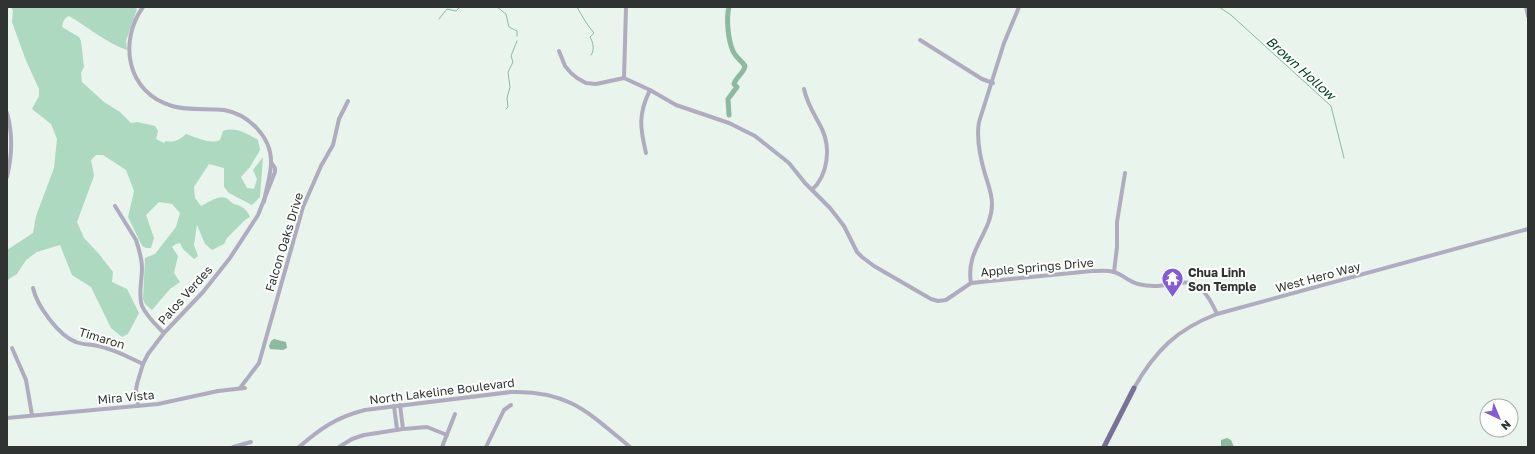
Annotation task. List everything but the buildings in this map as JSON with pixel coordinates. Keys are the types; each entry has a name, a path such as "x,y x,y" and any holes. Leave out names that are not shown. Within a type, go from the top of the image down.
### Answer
{"main road":[{"name":"West Hero Way","path":"1104,447 1134,388"}],"street":[{"name":"Palos Verdes","path":"138,406 136,390 143,364 151,349 203,292 230,258 256,220 264,202 271,162 264,137 240,114 225,110 172,106 160,101 143,87 132,70 129,55 129,43 132,27 144,7"},
{"path":"559,51 565,66 571,73 586,83 596,84 624,78 626,7"},
{"path":"971,283 969,272 970,263 989,220 992,208 990,188 980,150 978,131 981,115 1004,43 1019,7"},
{"path":"1526,7 1528,16"},
{"path":"920,40 982,79 992,83"},
{"name":"Apple Springs Drive","path":"624,78 676,104 729,122 747,131 774,150 789,163 843,225 857,252 874,266 931,299 938,301 946,300 971,283 1092,271 1114,272 1138,284 1157,285 1183,282 1197,285 1209,298 1217,314"},
{"path":"804,89 809,105 822,129 826,149 824,174 812,190"},
{"path":"646,153 641,129 641,116 650,90"},
{"name":"Falcon Oaks Drive","path":"243,388 259,363 303,207 321,166 333,145 338,119 348,101"},
{"path":"7,113 11,132 11,147 7,177"},
{"path":"1114,272 1117,247 1116,228 1125,173"},
{"path":"115,206 138,246 142,267 140,298 142,305 147,316 164,333"},
{"name":"West Hero Way","path":"1134,388 1152,359 1169,342 1196,323 1217,314 1528,229"},
{"name":"Timaron","path":"32,288 34,295 50,319 71,340 77,343 104,348 122,354 143,364"},
{"path":"12,348 26,380 32,415"},
{"name":"Mira Vista","path":"7,418 158,404 243,388"},
{"name":"North Lakeline Boulevard","path":"300,447 324,427 341,418 365,410 511,392 542,393 562,399 584,409 630,447"},
{"path":"400,405 403,429"},
{"path":"486,447 504,410 510,405"},
{"path":"394,406 397,429"},
{"path":"442,447 455,414"},
{"path":"342,446 364,435 397,429 427,427 447,435"},
{"path":"233,447 251,442"}],"shaded area":[{"path":"11,7 134,7 137,9 126,41 127,50 104,39 69,16 65,19 62,27 79,37 81,41 84,67 81,73 82,82 104,102 120,112 131,123 137,122 155,126 158,131 156,139 164,143 166,141 172,142 177,140 186,134 212,142 220,140 223,131 232,129 241,131 258,140 260,150 250,167 241,177 247,188 254,189 257,179 253,170 263,157 260,197 252,205 229,193 224,187 224,168 209,164 194,187 195,198 201,206 216,198 223,197 244,208 250,217 227,238 224,244 212,250 205,244 197,225 194,245 198,256 194,259 183,249 180,243 172,247 178,256 174,273 180,282 170,289 152,310 145,304 143,299 145,258 155,254 176,227 180,213 172,204 159,202 146,215 154,238 151,248 142,246 128,217 134,191 126,170 103,155 96,155 91,160 94,176 77,222 84,238 113,272 112,282 127,289 139,313 128,334 122,337 111,328 91,287 72,275 60,245 37,252 26,260 17,274 7,282 7,250 33,233 36,216 54,168 57,139 51,124 32,109 39,96 39,89 25,58 12,22 13,11"},
{"path":"274,339 286,342 287,348 283,350 270,349 269,346 271,341"},
{"path":"1227,438 1231,440 1234,447 1221,447 1221,440"}],"waterway":[{"path":"439,19 447,9 456,11 460,7"},
{"path":"497,7 506,14 509,27 517,31 517,36"},
{"path":"577,7 594,33 590,37 593,46 591,55"},
{"path":"729,7 728,23 731,46 736,56 745,66 734,84 737,87 728,99 729,115"},
{"name":"Brown Hollow","path":"1219,7 1231,15 1331,106 1344,158"},
{"path":"506,109 508,107 507,98 510,87 508,72 513,62 511,56 517,41"}],"place":[{"name":"Chua Linh Son Temple","path":"1172,298"}]}
